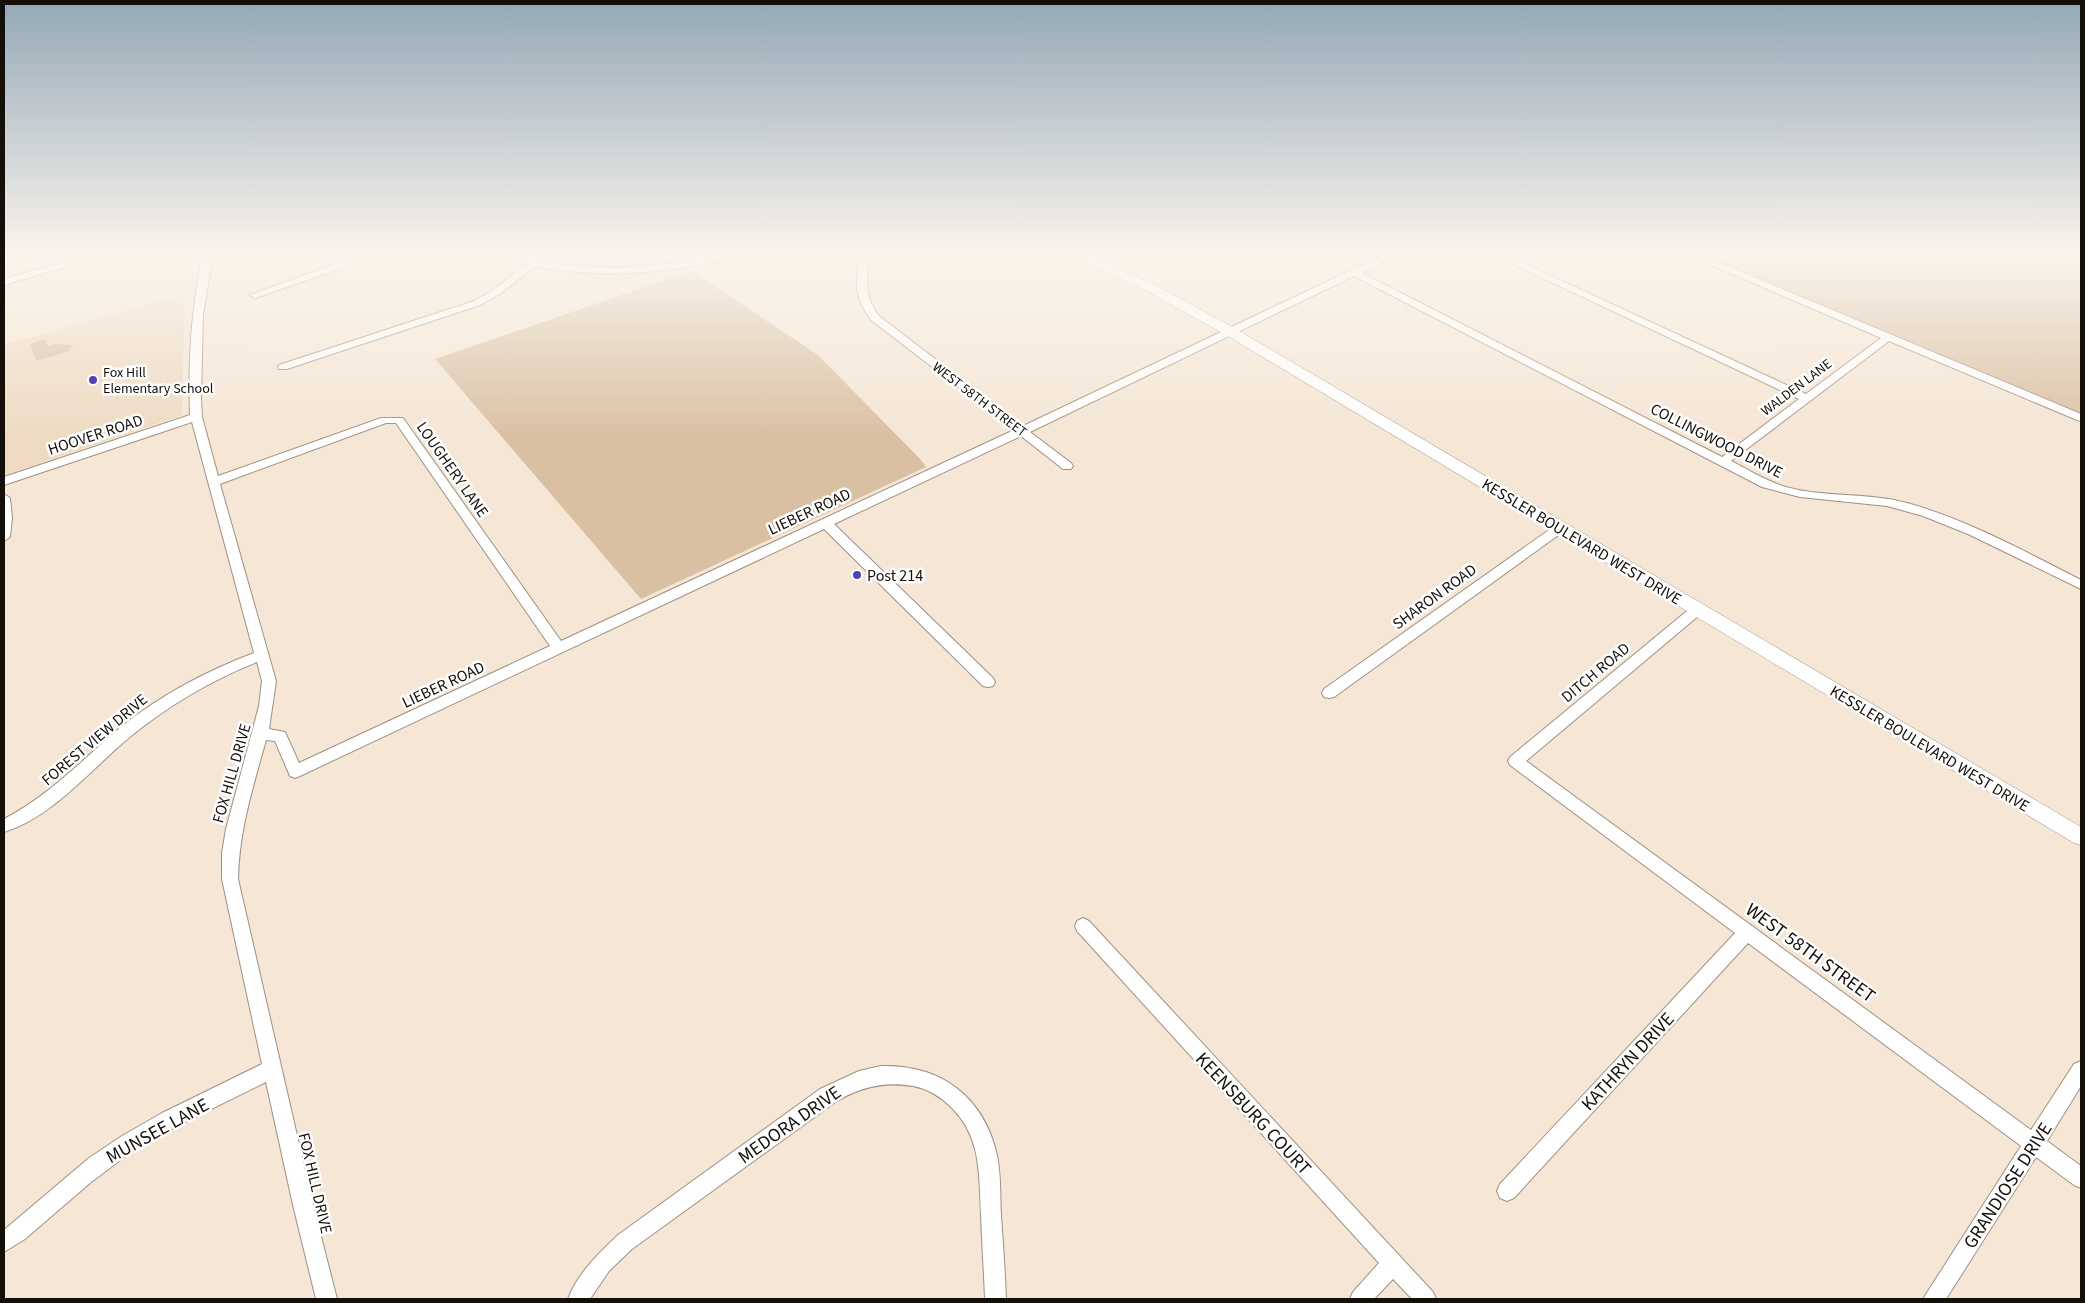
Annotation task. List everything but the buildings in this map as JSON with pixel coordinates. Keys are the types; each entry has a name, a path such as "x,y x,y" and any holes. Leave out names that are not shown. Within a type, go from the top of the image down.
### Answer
{"main road":[{"name":"KESSLER BOULEVARD WEST DRIVE","path":"1201,316 2081,837"}],"street":[{"name":"FOX HILL DRIVE","path":"199,316 194,394 196,417 269,681 268,705 233,827 229,861 232,888 303,1205 327,1299"},
{"path":"283,367 438,316"},
{"name":"WEST 58TH STREET","path":"874,316 1067,466"},
{"name":"LIEBER ROAD","path":"260,734 280,736 295,772 1265,316"},
{"name":"COLLINGWOOD DRIVE","path":"1438,316 1766,484 1790,493 1875,500 1924,511 1953,523 2081,585"},
{"path":"1629,316 1806,398"},
{"path":"1837,316 2081,418"},
{"name":"WALDEN LANE","path":"1722,462 1888,337"},
{"name":"HOOVER ROAD","path":"4,481 196,417"},
{"name":"LOUGHERY LANE","path":"214,482 385,420 398,420 559,648"},
{"path":"4,498 6,518 4,537"},
{"path":"825,524 988,682"},
{"name":"SHARON ROAD","path":"1329,693 1560,528"},
{"name":"DITCH ROAD","path":"1515,761 1698,610"},
{"name":"FOREST VIEW DRIVE","path":"4,826 28,814 53,797 127,731 156,709 214,675 262,655"},
{"name":"WEST 58TH STREET","path":"1515,761 2081,1178"},
{"name":"KEENSBURG COURT","path":"1083,926 1426,1299"},
{"name":"KATHRYN DRIVE","path":"1507,1191 1747,932"},
{"name":"MUNSEE LANE","path":"4,1242 89,1171 120,1148 152,1129 272,1069"},
{"name":"GRANDIOSE DRIVE","path":"1934,1299 2081,1070"},
{"name":"MEDORA DRIVE","path":"578,1299 602,1264 625,1242 827,1096 858,1080 892,1074 925,1080 946,1091 963,1106 975,1122 981,1135 989,1170 996,1299"},
{"path":"1360,1299 1393,1264"}],"shaded area":[{"name":"Fox Hill Elementary School","path":"108,316 184,316 182,415 4,475 4,345"},
{"path":"561,316 759,316 818,355 926,467 641,599 435,359"},
{"path":"1847,316 2081,316 2081,413"},
{"path":"45,339 48,346 55,344 74,345 67,352 36,361 30,344"}],"place":[{"name":"Fox Hill Elementary School","path":"93,380"},
{"name":"Post 214","path":"857,575"}]}
